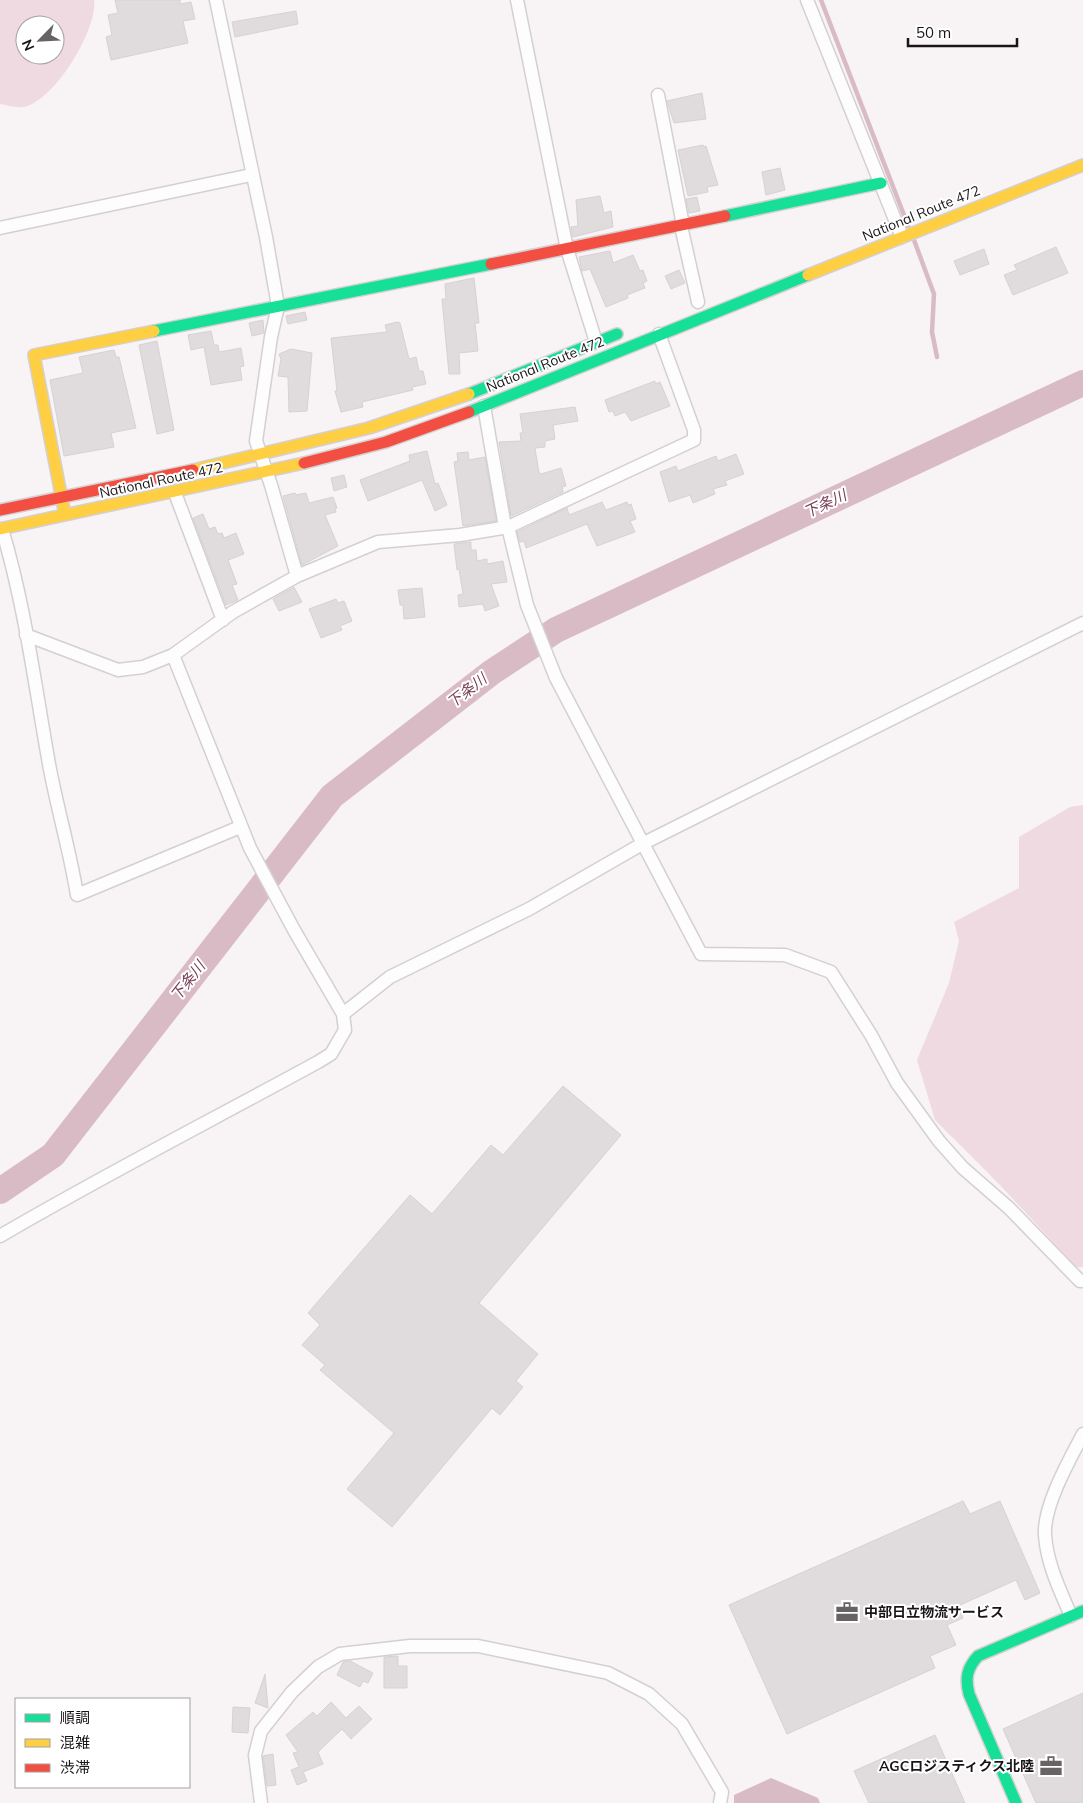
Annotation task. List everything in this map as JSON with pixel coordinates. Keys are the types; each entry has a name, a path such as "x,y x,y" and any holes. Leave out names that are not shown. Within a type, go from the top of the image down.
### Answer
{"main road":[{"name":"National Route 472","path":"1,529 175,493 302,464 386,442 484,406 1083,165"},
{"path":"65,516 34,355 567,249 881,183"},
{"name":"National Route 472","path":"0,510 260,455 378,425 458,398 633,328"},
{"path":"1016,1803 969,1694 965,1679 966,1670 978,1656 1083,1611"}],"street":[{"path":"216,0 266,237 278,306 271,337 256,441 296,576"},
{"path":"517,0 567,249 596,342"},
{"path":"807,0 902,237"},
{"path":"658,94 682,225 699,302"},
{"path":"0,228 252,175"},
{"path":"26,635 118,670 142,667 173,655 233,612 296,576 378,542 460,535 506,527 694,440 694,430 659,334"},
{"path":"484,406 506,527 527,605 556,678 700,954 785,955 831,972 871,1035 897,1083 939,1141 963,1168 1009,1208 1080,1281 1083,1281"},
{"path":"175,493 223,620"},
{"path":"1,529 15,571 50,768 71,856 77,895 240,827"},
{"path":"343,1014 390,977 529,909 642,844 1083,623"},
{"path":"0,1236 116,1169 154,1152 331,1054 345,1030 343,1014 291,925 240,827 173,655"},
{"path":"1071,1616 1050,1568 1045,1533 1051,1505 1083,1434"},
{"path":"261,1803 255,1755 261,1731 292,1692 318,1666 340,1654 410,1646 478,1646 608,1673 649,1694 682,1724 722,1792 720,1803"}],"shaded area":[{"path":"0,0 94,0 89,28 72,62 60,79 35,102 23,107 0,104"},
{"path":"1083,805 1083,1267 1076,1267 999,1184 935,1120 917,1060 949,983 959,941 954,922 1019,888 1019,837 1070,807"},
{"path":"771,1778 818,1798 820,1803 734,1803 734,1795"}],"building":[{"path":"115,0 180,0 180,4 191,2 195,19 183,21 188,43 111,60 106,37 112,35 108,15 118,13"},
{"path":"296,11 298,24 235,37 232,22"},
{"path":"702,93 706,119 674,123 667,101"},
{"path":"703,145 704,147 706,146 718,185 707,187 708,192 688,196 678,150"},
{"path":"780,168 785,190 766,195 762,172"},
{"path":"600,196 604,213 611,211 613,227 573,237 571,227 578,226 576,200"},
{"path":"697,197 700,211 689,213 686,199"},
{"path":"1056,247 1068,273 1013,295 1004,275 1017,270 1014,265"},
{"path":"984,249 989,264 960,275 954,261"},
{"path":"610,251 613,263 633,255 640,271 643,270 647,281 643,283 645,288 627,295 628,298 606,307 590,269 582,271 579,257"},
{"path":"679,270 685,283 671,289 665,276"},
{"path":"474,278 479,323 475,323 478,351 459,353 460,374 449,374 442,299 446,299 445,284"},
{"path":"305,312 307,320 288,324 286,316"},
{"path":"263,320 264,333 252,336 249,323"},
{"path":"400,323 409,359 416,357 419,371 423,371 426,384 412,387 413,390 362,402 363,407 341,412 335,391 337,391 331,338 387,332 385,325"},
{"path":"211,331 214,345 218,345 219,352 241,348 244,366 240,367 242,380 211,385 204,347 191,350 188,335"},
{"path":"157,341 174,430 157,434 139,345"},
{"path":"291,349 312,353 307,411 289,412 288,377 278,376 281,359 279,354"},
{"path":"114,350 116,357 119,357 136,428 111,433 114,447 64,456 50,380 83,373 79,357"},
{"path":"655,381 655,384 660,382 670,406 631,421 625,412 615,416 613,411 609,412 605,400"},
{"path":"575,407 578,421 553,425 555,439 545,441 545,447 535,448 539,473 561,468 566,486 562,487 563,492 511,516 499,442 521,441 520,433 523,433 520,414"},
{"path":"427,451 435,484 438,483 447,505 435,511 422,480 368,501 360,480 410,461 409,455"},
{"path":"468,452 469,460 485,457 496,521 463,526 454,462 458,461 457,453"},
{"path":"736,454 744,474 725,481 727,485 713,489 715,494 693,503 690,495 669,502 660,472 676,466 678,471 716,456 718,461"},
{"path":"344,475 347,487 334,491 331,478"},
{"path":"295,493 296,495 306,493 309,503 333,497 337,508 335,509 336,512 325,515 338,546 302,565 283,496"},
{"path":"602,502 606,510 627,502 628,505 631,504 636,519 630,521 635,532 597,546 587,524 526,548 524,541 520,542 517,532 567,508 569,515"},
{"path":"203,514 209,529 215,527 218,534 222,533 224,538 236,533 244,554 228,560 237,584 232,585 238,600 226,605 193,518"},
{"path":"471,542 471,550 476,550 477,561 487,559 487,564 503,561 507,582 491,584 499,606 485,611 483,604 459,607 458,595 463,594 459,569 457,570 454,544"},
{"path":"294,587 302,602 279,611 273,599"},
{"path":"422,588 425,617 404,619 403,605 400,605 398,590"},
{"path":"336,599 338,603 344,601 352,621 340,626 342,630 321,638 309,609"},
{"path":"563,1086 621,1135 479,1303 538,1354 516,1381 523,1387 500,1415 492,1408 392,1527 347,1489 394,1433 320,1370 325,1365 302,1345 320,1325 308,1313 410,1195 432,1214 491,1145 503,1155"},
{"name":"中部日立物流サービス","path":"963,1501 970,1514 1000,1501 1040,1593 1025,1600 1016,1580 958,1606 963,1618 947,1625 956,1645 930,1656 935,1668 787,1734 729,1605"},
{"path":"398,1656 398,1666 407,1666 407,1688 384,1688 384,1657"},
{"path":"350,1661 373,1673 368,1683 363,1681 360,1687 337,1675 343,1662"},
{"path":"265,1674 268,1708 255,1703"},
{"name":"AGCロジスティクス北陸","path":"1083,1693 1083,1803 1036,1803 1003,1729"},
{"path":"331,1702 346,1718 359,1706 372,1719 351,1739 342,1729 318,1752 323,1764 303,1772 307,1781 297,1785 291,1770 299,1767 293,1753 298,1752 286,1735 313,1712 317,1716"},
{"path":"233,1707 250,1708 248,1733 232,1732"},
{"path":"935,1735 965,1803 869,1803 854,1771"},
{"path":"273,1754 276,1785 267,1786 263,1756"}],"waterway":[{"path":"821,0 909,228"},
{"path":"914,240 934,294 932,332 937,357"},
{"name":"下条川","path":"0,1191 53,1155 332,796 492,672 556,630 1083,383"}],"traffic: fast":[{"path":"725,216 881,183"},
{"path":"154,331 491,264"},
{"path":"469,412 808,275"},
{"path":"469,394 617,334"},
{"path":"1016,1803 969,1694 967,1683 969,1669 978,1656 1083,1611"}],"traffic: slow":[{"path":"808,275 1083,165"},
{"path":"64,510 34,355 154,331"},
{"path":"193,470 369,428 469,394"},
{"path":"0,529 304,463"}],"traffic: jam":[{"path":"491,264 725,216"},
{"path":"304,463 386,442 469,412"},
{"path":"0,510 193,470"}],"place":[{"name":"中部日立物流サービス","path":"847,1612"},
{"name":"AGCロジスティクス北陸","path":"1051,1766"}]}
